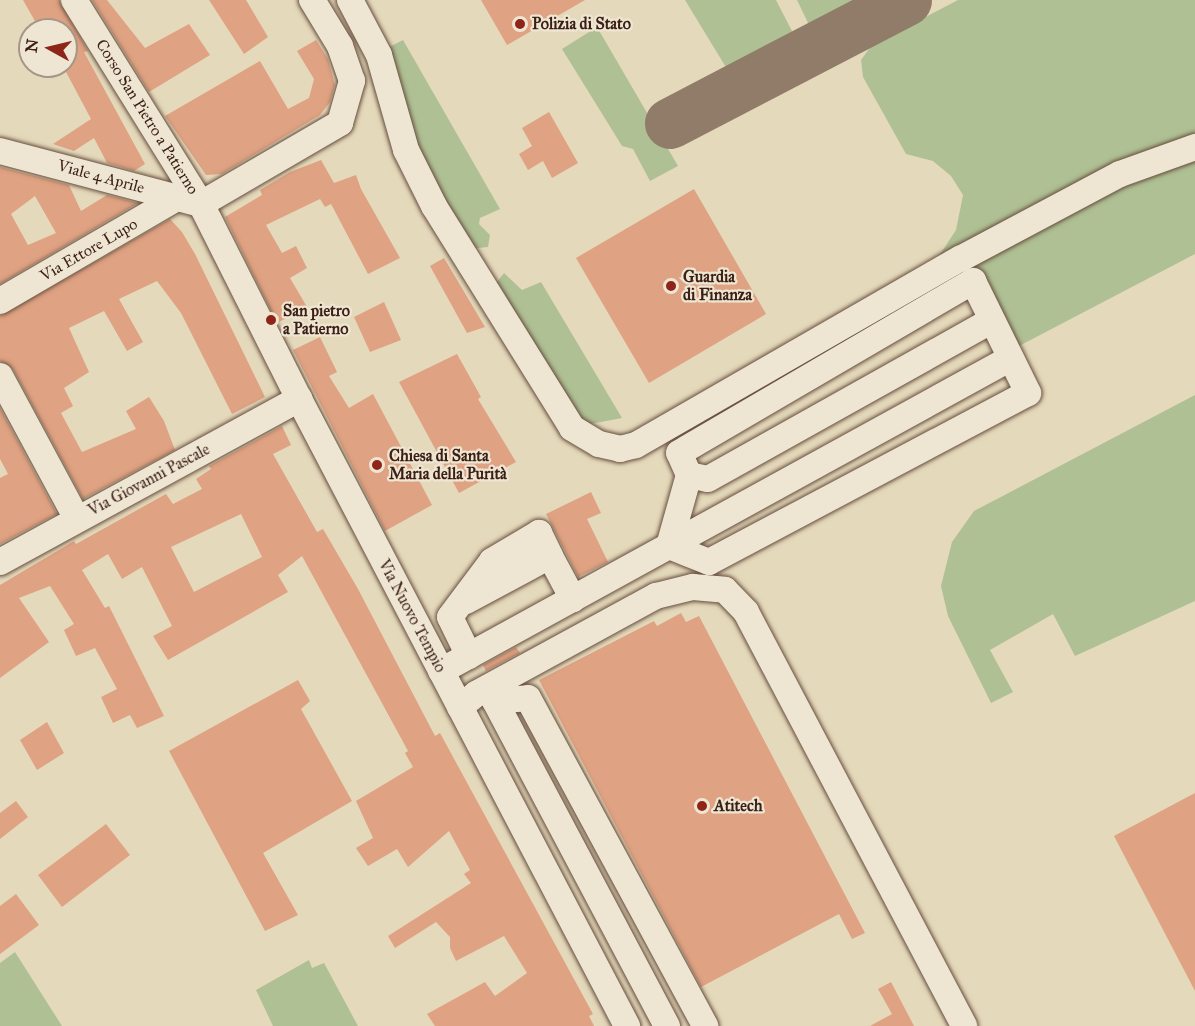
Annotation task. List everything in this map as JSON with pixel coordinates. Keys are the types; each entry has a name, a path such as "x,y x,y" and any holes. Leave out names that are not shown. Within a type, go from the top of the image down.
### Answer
{"street":[{"name":"Corso San Pietro a Patierno","path":"74,0 189,201"},
{"name":"Via Ettore Lupo","path":"0,301 340,123 352,81 340,46 312,0"},
{"path":"350,0 379,56 406,150 434,206 572,428 599,444 620,449 636,445 960,259 1120,174 1195,147"},
{"name":"Viale 4 Aprile","path":"0,151 189,201"},
{"name":"Via Nuovo Tempio","path":"189,201 299,399 441,671 477,700 627,1026"},
{"path":"973,281 1028,393 709,562 669,546 689,475 679,453 973,281"},
{"path":"689,475 708,480 992,320"},
{"path":"441,671 1011,358"},
{"path":"0,376 77,519"},
{"name":"Via Giovanni Pascale","path":"0,562 299,399"},
{"path":"469,656 450,617 459,604 550,556 573,599"},
{"path":"477,700 656,596 693,587 725,590 746,612 964,1026"},
{"path":"477,700 528,698 705,1026"},
{"path":"477,700 667,1026"}],"green space":[{"path":"685,0 776,0 794,35 727,69"},
{"path":"797,0 859,0 810,27"},
{"path":"958,0 1195,0 1195,134 1128,159 939,256 956,230 963,195 951,176 933,161 906,154 863,77 861,60 872,45"},
{"path":"597,27 678,166 650,181 633,149 622,146 562,49"},
{"path":"403,40 500,209 480,218 479,224 490,235 488,247 469,249 413,145 385,49"},
{"path":"1195,159 1195,254 1019,346 975,263 1118,189"},
{"path":"504,273 522,290 541,282 622,418 585,425 493,287"},
{"path":"1195,395 1195,601 1075,656 1053,614 990,650 1013,692 991,703 948,616 941,586 952,542 974,511"},
{"path":"15,952 62,1026 0,1026 0,963"},
{"path":"309,960 312,968 324,963 358,1026 273,1026 256,990"}],"building":[{"path":"23,0 59,0 69,18 33,18"},
{"path":"92,0 107,0 145,48 189,24 210,55 149,92"},
{"path":"209,0 246,0 268,37 244,54"},
{"name":"Polizia di Stato","path":"481,0 585,0 507,45"},
{"path":"78,33 88,51 84,52 145,164 134,171 107,163 94,138 74,151 53,144 91,119 69,78 78,78"},
{"path":"316,40 328,59 335,85 330,102 320,115 222,174 206,175 165,116 260,61 288,109 309,98 314,79 297,51"},
{"path":"549,112 578,163 552,178 543,161 528,170 519,154 532,146 522,128"},
{"path":"321,160 334,183 356,175 361,189 400,258 368,274 331,204 325,207 320,199 266,225 282,253 296,246 307,268 290,278 307,307 277,323 225,217 262,195 260,190 290,172"},
{"path":"0,167 69,185 81,211 107,195 138,203 0,284","holes":["35,196 56,233 28,245 11,214"]},
{"name":"Guardia di Finanza","path":"694,189 766,314 649,383 576,258"},
{"path":"170,219 182,232 195,254 265,397 232,414 181,313 157,281 119,299 143,342 127,351 104,311 69,328 89,372 64,388 73,406 61,413 82,452 136,429 126,411 149,397 164,421 175,450 83,499 13,369 0,361 0,316"},
{"path":"444,258 485,327 467,333 430,266"},
{"path":"384,302 401,340 370,352 354,317"},
{"path":"320,337 337,372 329,376 349,408 373,394 432,505 385,531 293,350"},
{"path":"457,354 481,397 478,399 516,462 459,493 399,382"},
{"path":"0,408 57,514 0,544 0,478 8,474 0,459"},
{"path":"282,426 291,445 273,454 317,532 323,529 358,589 435,736 440,733 593,1014 589,1016 594,1026 435,1026 427,1014 485,982 495,996 527,973 504,936 456,961 450,948 450,937 436,922 395,948 388,936 471,883 464,874 470,870 449,831 408,867 397,849 368,866 356,848 373,838 356,801 413,767 405,753 408,751 302,556 278,575 288,592 168,660 153,636 172,626 142,567 122,579 108,554 82,570 105,608 109,606 164,716 137,728 130,715 113,723 101,697 117,689 95,648 76,656 64,630 74,624 50,586 19,598 49,642 0,678 0,585 74,541 76,544 166,494 173,504 202,489 196,479 211,469 209,466","holes":["241,514 262,557 194,592 171,547"]},
{"path":"591,492 601,513 587,519 608,562 578,577 546,514"},
{"name":"Atitech","path":"681,613 686,622 699,616 865,933 852,939 839,914 701,987 539,680 654,621 657,626"},
{"path":"516,647 520,653 486,671 483,665"},
{"path":"298,680 310,701 301,709 352,801 263,853 298,915 265,931 169,751"},
{"path":"47,722 64,753 37,770 20,740"},
{"path":"1195,793 1195,991 1114,836"},
{"path":"16,801 28,817 0,839 0,813"},
{"path":"106,824 130,855 62,907 38,875"},
{"path":"16,894 39,925 0,954 0,906"},
{"path":"891,982 914,1026 870,1026 892,1014 878,989"}],"taxiway":[{"path":"670,123 906,0"}],"place":[{"name":"Polizia di Stato","path":"520,24"},
{"name":"Guardia di Finanza","path":"671,286"},
{"name":"San pietro a Patierno","path":"271,320"},
{"name":"Chiesa di Santa Maria della Purità","path":"377,465"},
{"name":"Atitech","path":"702,806"}]}
